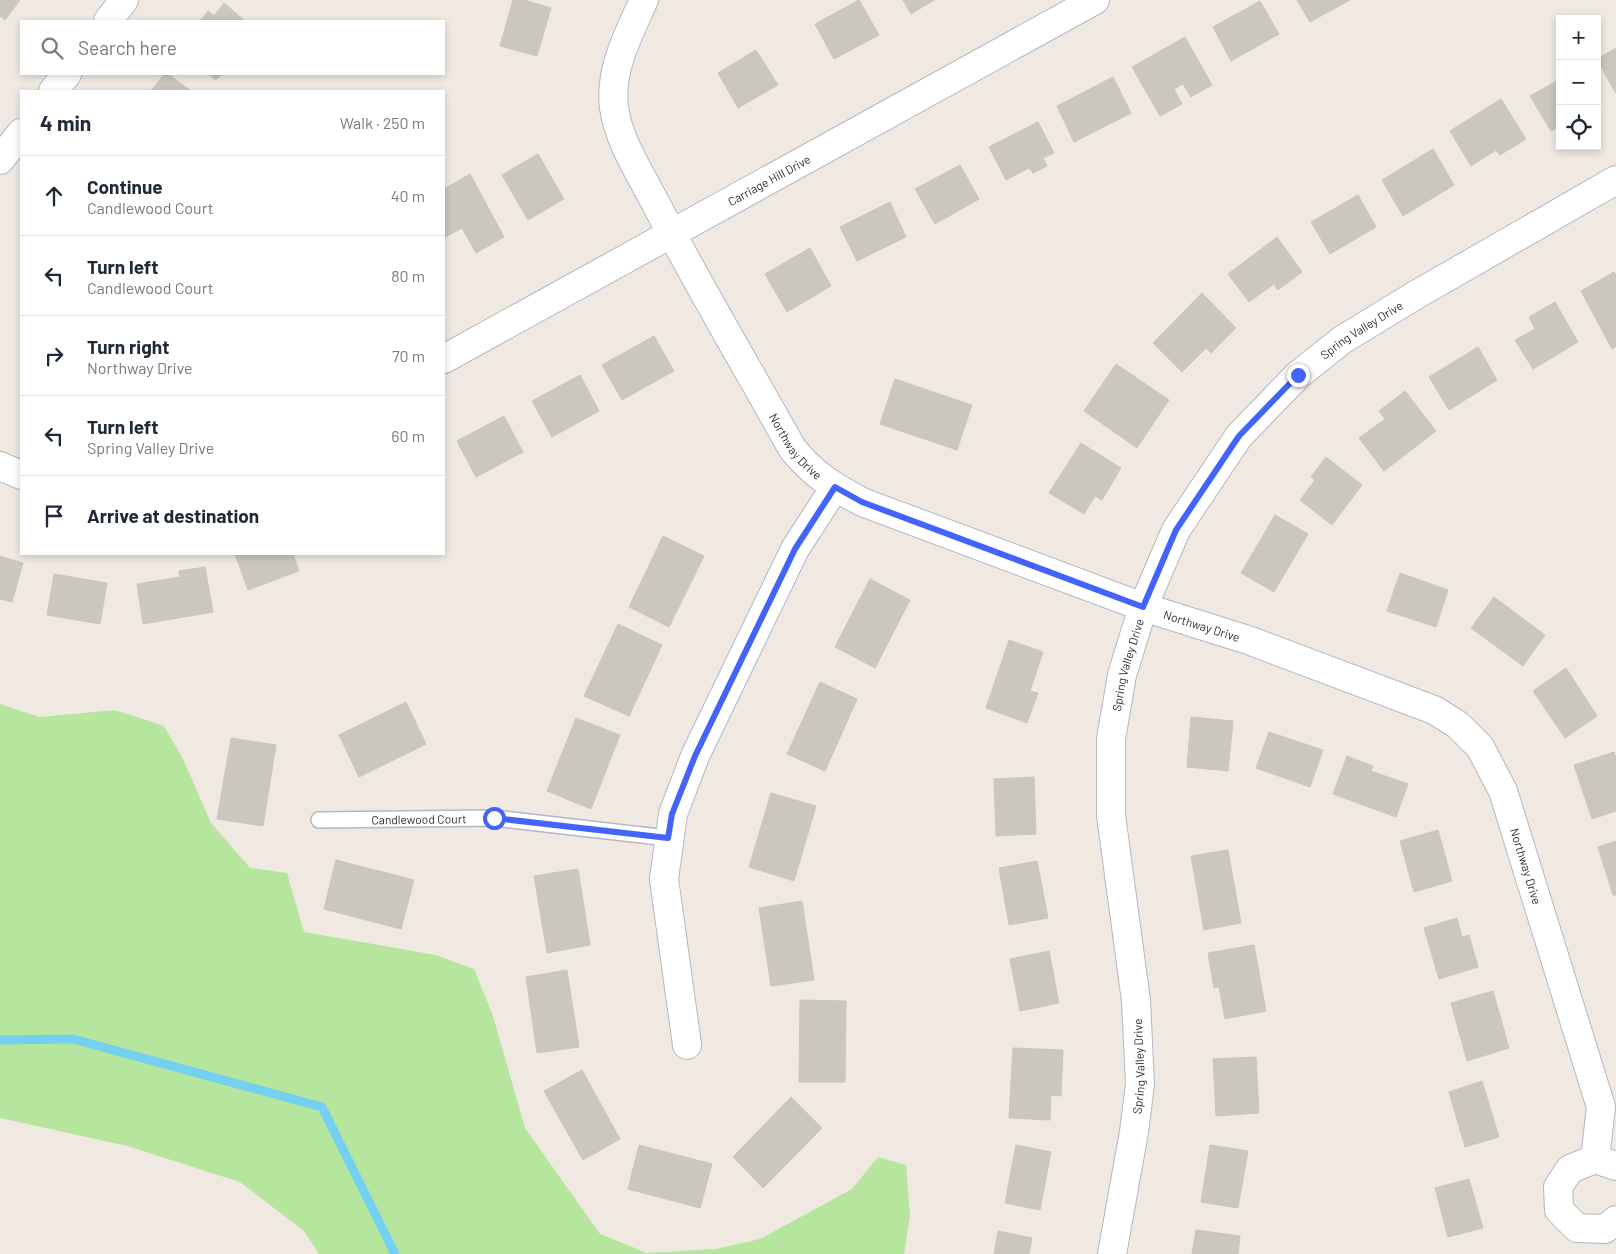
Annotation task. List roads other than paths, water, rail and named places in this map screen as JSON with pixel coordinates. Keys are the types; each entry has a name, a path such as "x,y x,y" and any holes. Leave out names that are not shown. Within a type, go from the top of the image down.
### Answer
{"street":[{"path":"109,20 124,0"},
{"name":"Northway Drive","path":"644,0 625,41 614,80 614,107 620,135 672,234 792,448 805,464 835,487 862,502 1143,607 1248,640 1434,710 1458,725 1480,747 1503,791 1601,1107 1605,1163 1570,1169 1558,1187 1559,1210 1577,1228 1605,1229 1616,1220"},
{"name":"Carriage Hill Drive","path":"445,359 1095,0"},
{"path":"55,90 66,75"},
{"path":"0,160 20,134"},
{"name":"Spring Valley Drive","path":"1112,1254 1134,1132 1140,1084 1136,1000 1111,815 1111,739 1122,675 1143,607 1176,530 1239,436 1298,375 1342,340 1414,296 1616,180"},
{"path":"0,466 20,475"},
{"path":"687,1045 664,878 672,814 695,756 795,549 835,487"}],"lane":[{"name":"Candlewood Court","path":"319,820 494,818 668,838"}],"waterway":[{"path":"0,1040 73,1039 322,1107 395,1254"}]}
